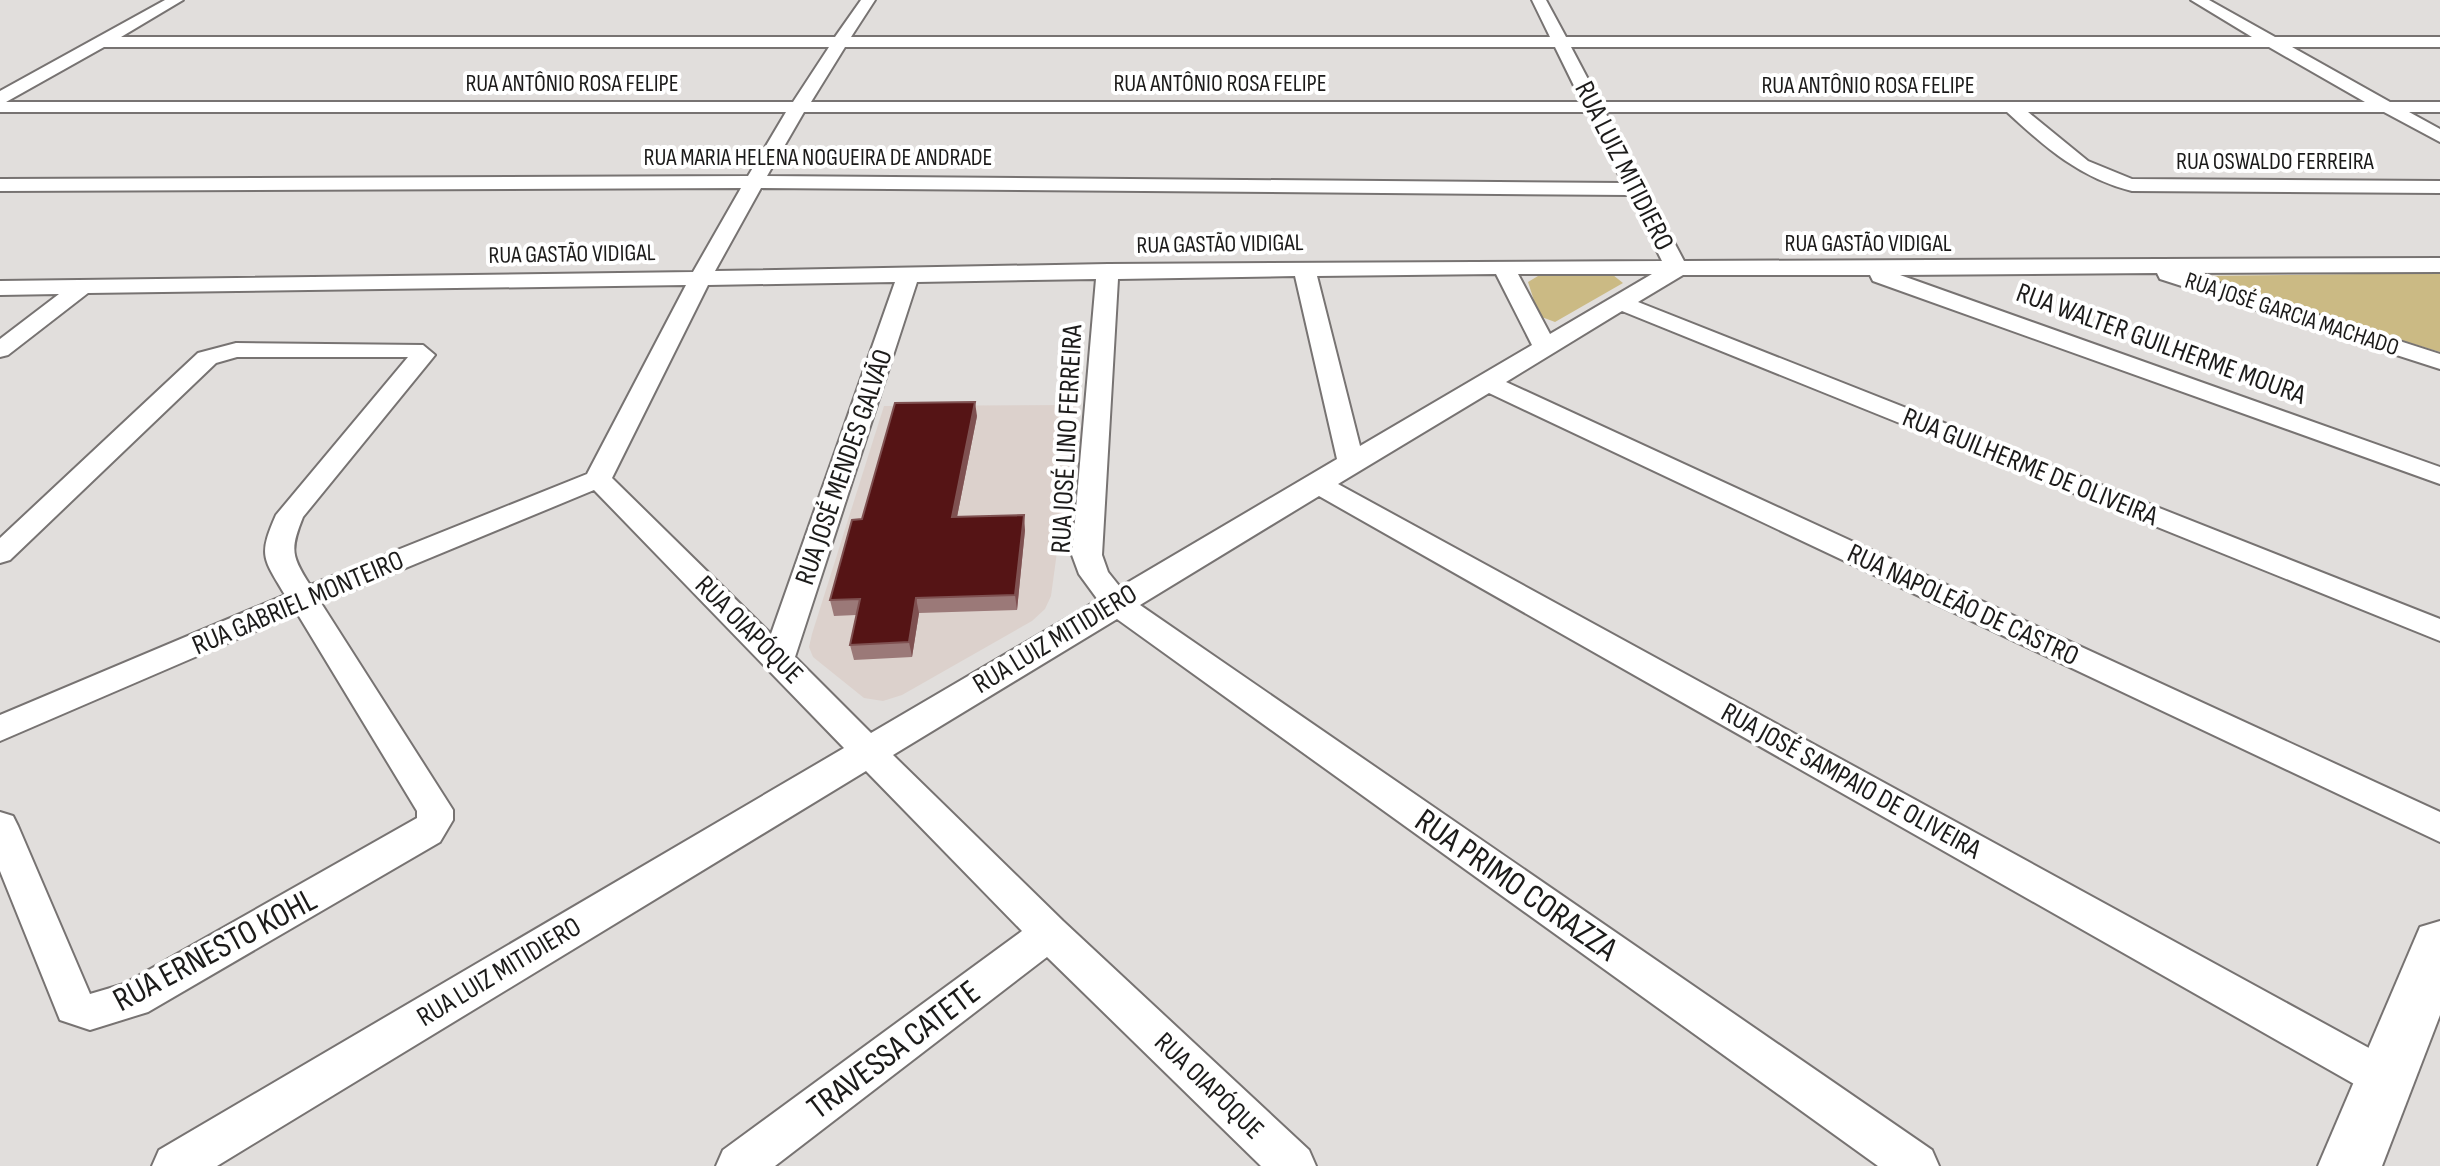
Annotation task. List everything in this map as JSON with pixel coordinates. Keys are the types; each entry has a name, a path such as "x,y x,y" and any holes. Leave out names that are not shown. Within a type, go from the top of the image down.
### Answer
{"street":[{"path":"0,98 176,0"},
{"path":"598,479 698,278 753,182 868,0"},
{"name":"RUA LUIZ MITIDIERO","path":"189,1162 869,751 1677,269 1539,0"},
{"path":"2198,0 2440,137"},
{"path":"99,42 2440,42"},
{"name":"RUA ANTÔNIO ROSA FELIPE","path":"0,107 2440,107"},
{"name":"RUA OSWALDO FERREIRA","path":"2014,109 2079,167 2111,181 2154,188 2440,187"},
{"name":"RUA MARIA HELENA NOGUEIRA DE ANDRADE","path":"0,185 753,182 1635,189"},
{"name":"RUA GASTÃO VIDIGAL","path":"0,288 1504,267 1862,269 2440,265"},
{"name":"RUA JOSÉ GARCIA MACHADO","path":"2144,266 2440,362"},
{"path":"1504,267 1545,347"},
{"path":"1304,269 1351,463"},
{"name":"RUA WALTER GUILHERME MOURA","path":"1862,269 2440,476"},
{"name":"RUA JOSÉ LINO FERREIRA","path":"1108,271 1087,555 1094,574 1116,603"},
{"name":"RUA JOSÉ MENDES GALVÃO","path":"778,660 909,274"},
{"path":"0,350 81,288"},
{"name":"RUA GUILHERME DE OLIVEIRA","path":"1619,302 2440,631"},
{"path":"0,554 207,358 236,350 415,350 423,355 422,359 290,515 279,541 279,560 305,598"},
{"name":"RUA NAPOLEÃO DE CASTRO","path":"1486,382 2440,828"},
{"name":"RUA OIAPÓQUE","path":"598,479 1049,933 1293,1166"},
{"name":"RUA GABRIEL MONTEIRO","path":"0,729 305,598 598,479"},
{"name":"RUA JOSÉ SAMPAIO DE OLIVEIRA","path":"1316,483 2385,1079"},
{"name":"RUA ERNESTO KOHL","path":"0,826 75,1007 90,1012 107,1009 147,991 427,832 435,820 435,810 305,598"},
{"name":"RUA PRIMO CORAZZA","path":"1116,603 1916,1166"},
{"name":"TRAVESSA CATETE","path":"745,1164 1049,933"},
{"path":"2350,1166 2440,944"}],"shaded area":[{"path":"2440,273 2440,352 2211,282 2204,276"},
{"path":"1613,275 1623,283 1555,322 1539,316 1528,282 1538,276"},
{"path":"1077,405 1051,596 1045,609 1032,621 902,695 883,701 864,698 813,657 809,647 812,634 884,406"}],"building":[{"path":"975,402 952,517 1024,515 1015,595 916,598 909,642 850,645 860,599 830,600 852,520 862,519 895,403"}]}
